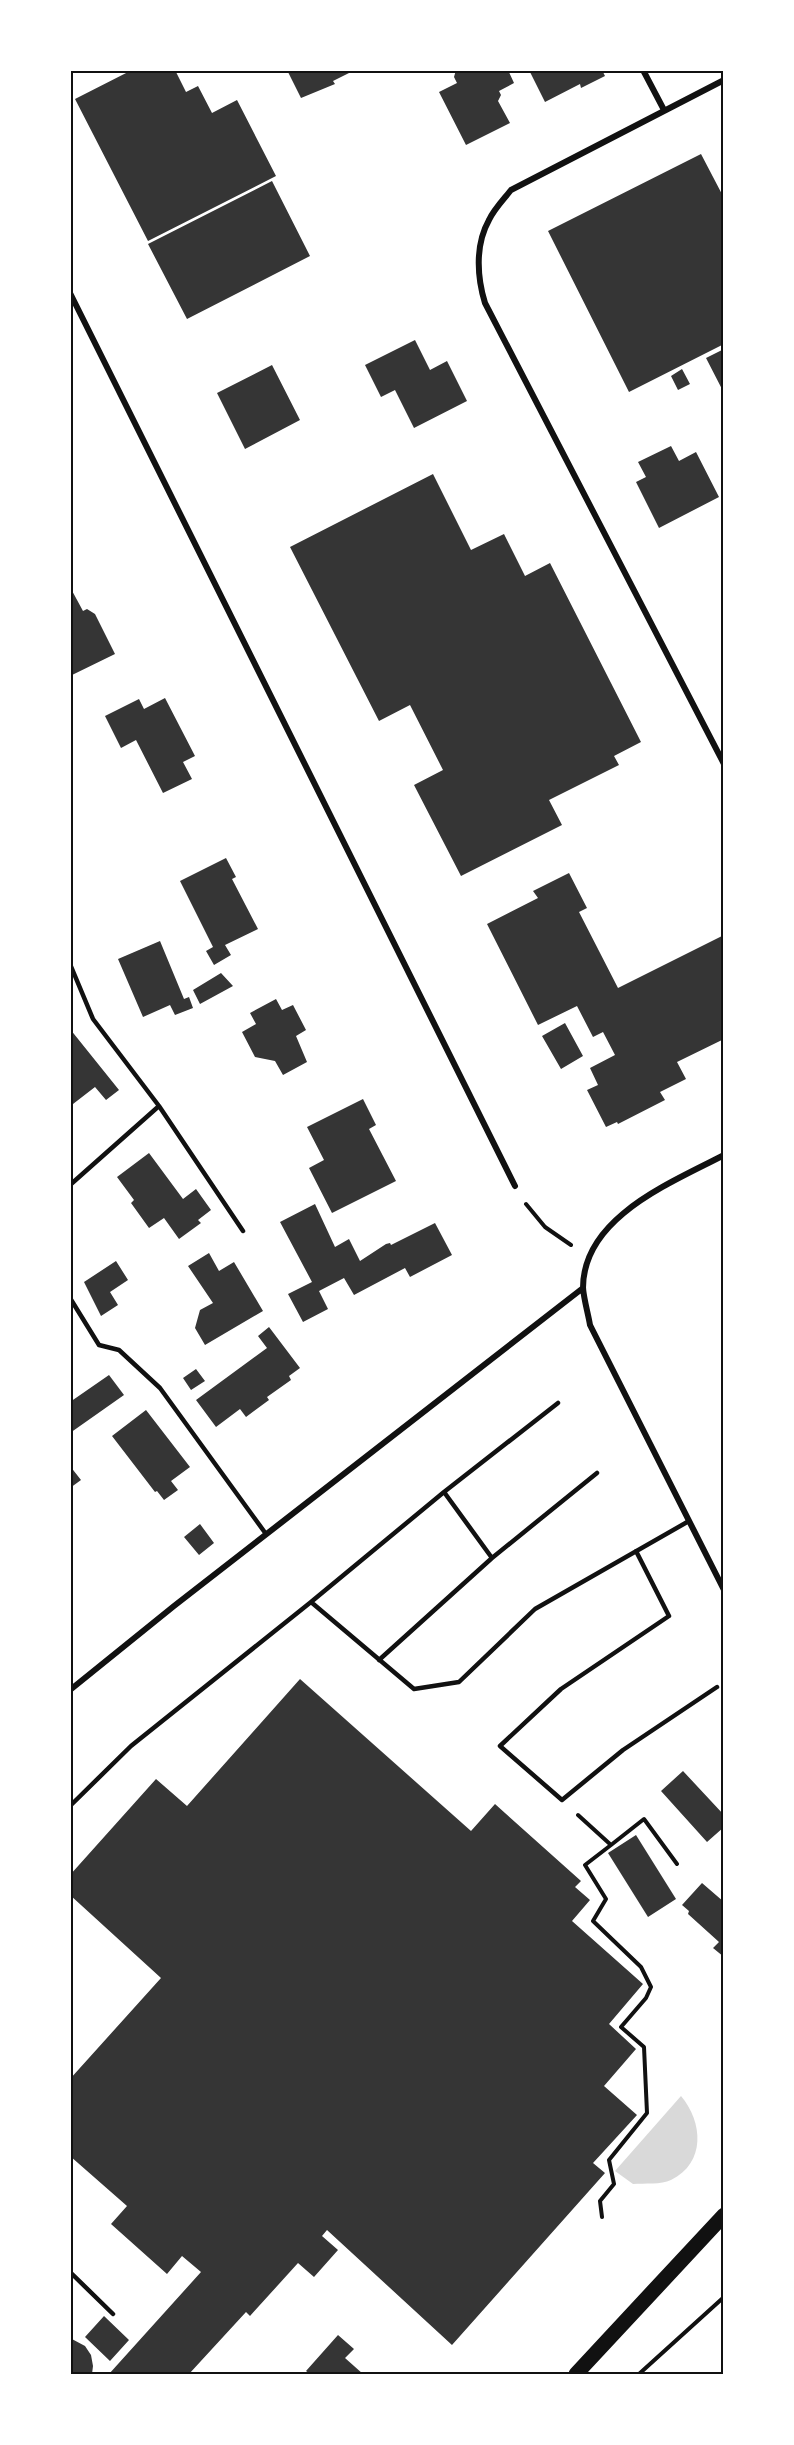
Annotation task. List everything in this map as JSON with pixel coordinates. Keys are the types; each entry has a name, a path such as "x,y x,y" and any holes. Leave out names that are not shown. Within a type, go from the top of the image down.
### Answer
{"main road":[{"path":"576,2374 723,2215"}],"street":[{"path":"643,70 664,110"},
{"path":"723,80 511,190 488,221 478,255 480,288 485,303 723,764"},
{"path":"70,293 515,1186"},
{"path":"723,1155 641,1198 612,1223 589,1257 584,1288 590,1325 723,1590"},
{"path":"70,1690 266,1534 584,1288"}],"lane":[{"path":"70,964 93,1019 159,1106 243,1232"},
{"path":"70,1185 159,1106"},
{"path":"70,1298 99,1345 119,1350 160,1389 266,1534"},
{"path":"70,1806 131,1746 444,1492 558,1403"},
{"path":"379,1660 492,1558 597,1473"},
{"path":"444,1492 492,1558"},
{"path":"311,1602 414,1689 459,1682 535,1609 689,1521"},
{"path":"636,1551 669,1616 561,1689 500,1746 562,1800 623,1750 717,1687"},
{"path":"70,2272 113,2314"}],"path":[{"path":"515,1186 528,1207 545,1227 589,1257"},
{"path":"562,1800 611,1845"},
{"path":"602,2217 600,2201 614,2184 609,2160 647,2113 644,2047 621,2027 646,1998 651,1987 641,1967 593,1921 606,1899 585,1865 644,1819 677,1864"},
{"path":"639,2374 723,2297"}],"shaded area":[{"path":"681,2096 694,2118 697,2130 695,2153 690,2163 682,2173 667,2182 633,2184 615,2171"}],"building":[{"path":"132,70 175,70 186,92 198,86 212,113 237,100 276,176 148,241 75,99"},
{"path":"287,70 355,70 333,81 335,84 301,98"},
{"path":"456,70 508,70 514,83 499,91 501,95 498,101 510,123 466,145 439,92 457,83 454,77"},
{"path":"529,70 602,70 605,76 581,88 580,84 545,102"},
{"path":"701,154 724,198 724,344 629,392 548,231"},
{"path":"272,181 310,256 187,319 148,244"},
{"path":"415,340 430,370 447,361 467,401 414,428 395,390 381,397 365,365"},
{"path":"724,349 724,393 706,358"},
{"path":"272,365 300,420 245,449 217,393"},
{"path":"682,369 690,384 678,390 671,376"},
{"path":"671,446 679,461 696,452 719,497 659,528 636,482 646,477 638,462"},
{"path":"433,474 471,550 504,534 525,576 550,563 641,742 614,756 619,765 549,800 562,825 461,876 414,785 443,770 410,705 379,721 290,547"},
{"path":"70,587 83,611 87,609 95,614 115,654 70,676"},
{"path":"165,698 195,756 183,762 192,779 163,793 136,740 121,748 105,716 139,699 144,709"},
{"path":"226,858 236,877 232,879 258,929 225,945 231,955 214,965 206,951 213,947 180,881"},
{"path":"569,873 587,908 579,912 618,988 724,935 724,1039 677,1062 686,1079 660,1092 665,1100 618,1124 617,1122 606,1127 587,1090 598,1085 590,1068 615,1055 603,1032 593,1037 577,1006 538,1025 487,924 538,898 533,891"},
{"path":"160,941 184,999 189,997 193,1008 175,1015 170,1005 143,1017 118,959"},
{"path":"221,973 233,986 200,1004 193,990"},
{"path":"276,999 282,1010 293,1005 306,1030 296,1036 307,1062 283,1075 275,1061 255,1057 242,1032 256,1024 250,1013"},
{"path":"565,1023 583,1056 561,1069 542,1036"},
{"path":"70,1029 119,1090 106,1100 95,1087 73,1104 70,1101"},
{"path":"363,1099 376,1125 369,1129 396,1181 332,1213 309,1168 324,1160 307,1127"},
{"path":"149,1153 183,1199 196,1189 211,1210 198,1220 201,1223 179,1239 164,1218 149,1228 131,1203 134,1200 117,1177"},
{"path":"315,1204 335,1247 349,1239 360,1261 386,1244 391,1245 435,1223 452,1255 410,1277 405,1268 354,1295 344,1278 319,1291 328,1309 303,1322 288,1294 312,1282 280,1222"},
{"path":"209,1253 219,1271 234,1262 263,1311 205,1345 195,1328 200,1310 213,1303 188,1266"},
{"path":"116,1261 128,1280 110,1292 118,1305 101,1316 84,1282"},
{"path":"269,1327 300,1368 289,1376 291,1380 267,1397 269,1400 246,1417 240,1409 216,1427 196,1400 267,1348 258,1336"},
{"path":"196,1369 205,1381 191,1390 183,1378"},
{"path":"109,1375 124,1395 70,1433 70,1402"},
{"path":"146,1410 190,1467 171,1481 178,1490 164,1500 157,1491 155,1492 112,1436"},
{"path":"70,1466 81,1480 70,1488"},
{"path":"200,1524 214,1543 199,1555 184,1537"},
{"path":"300,1679 471,1831 495,1804 581,1881 575,1887 590,1900 572,1921 643,1984 609,2024 636,2049 604,2086 637,2115 593,2163 605,2173 452,2345 327,2230 322,2236 338,2250 314,2277 298,2263 250,2316 246,2312 189,2374 109,2374 201,2272 182,2256 167,2274 111,2224 127,2206 70,2156 70,2079 161,1978 70,1895 70,1875 156,1779 187,1806"},
{"path":"683,1771 724,1815 724,1827 707,1842 661,1791"},
{"path":"636,1835 676,1899 648,1917 608,1853"},
{"path":"702,1883 724,1902 724,1957 713,1948 719,1942 688,1914 689,1911 682,1905"},
{"path":"104,2316 129,2340 110,2361 85,2337"},
{"path":"338,2335 354,2349 345,2358 363,2374 310,2374 306,2371"},
{"path":"70,2338 85,2346 91,2355 92,2374 70,2374"}]}
